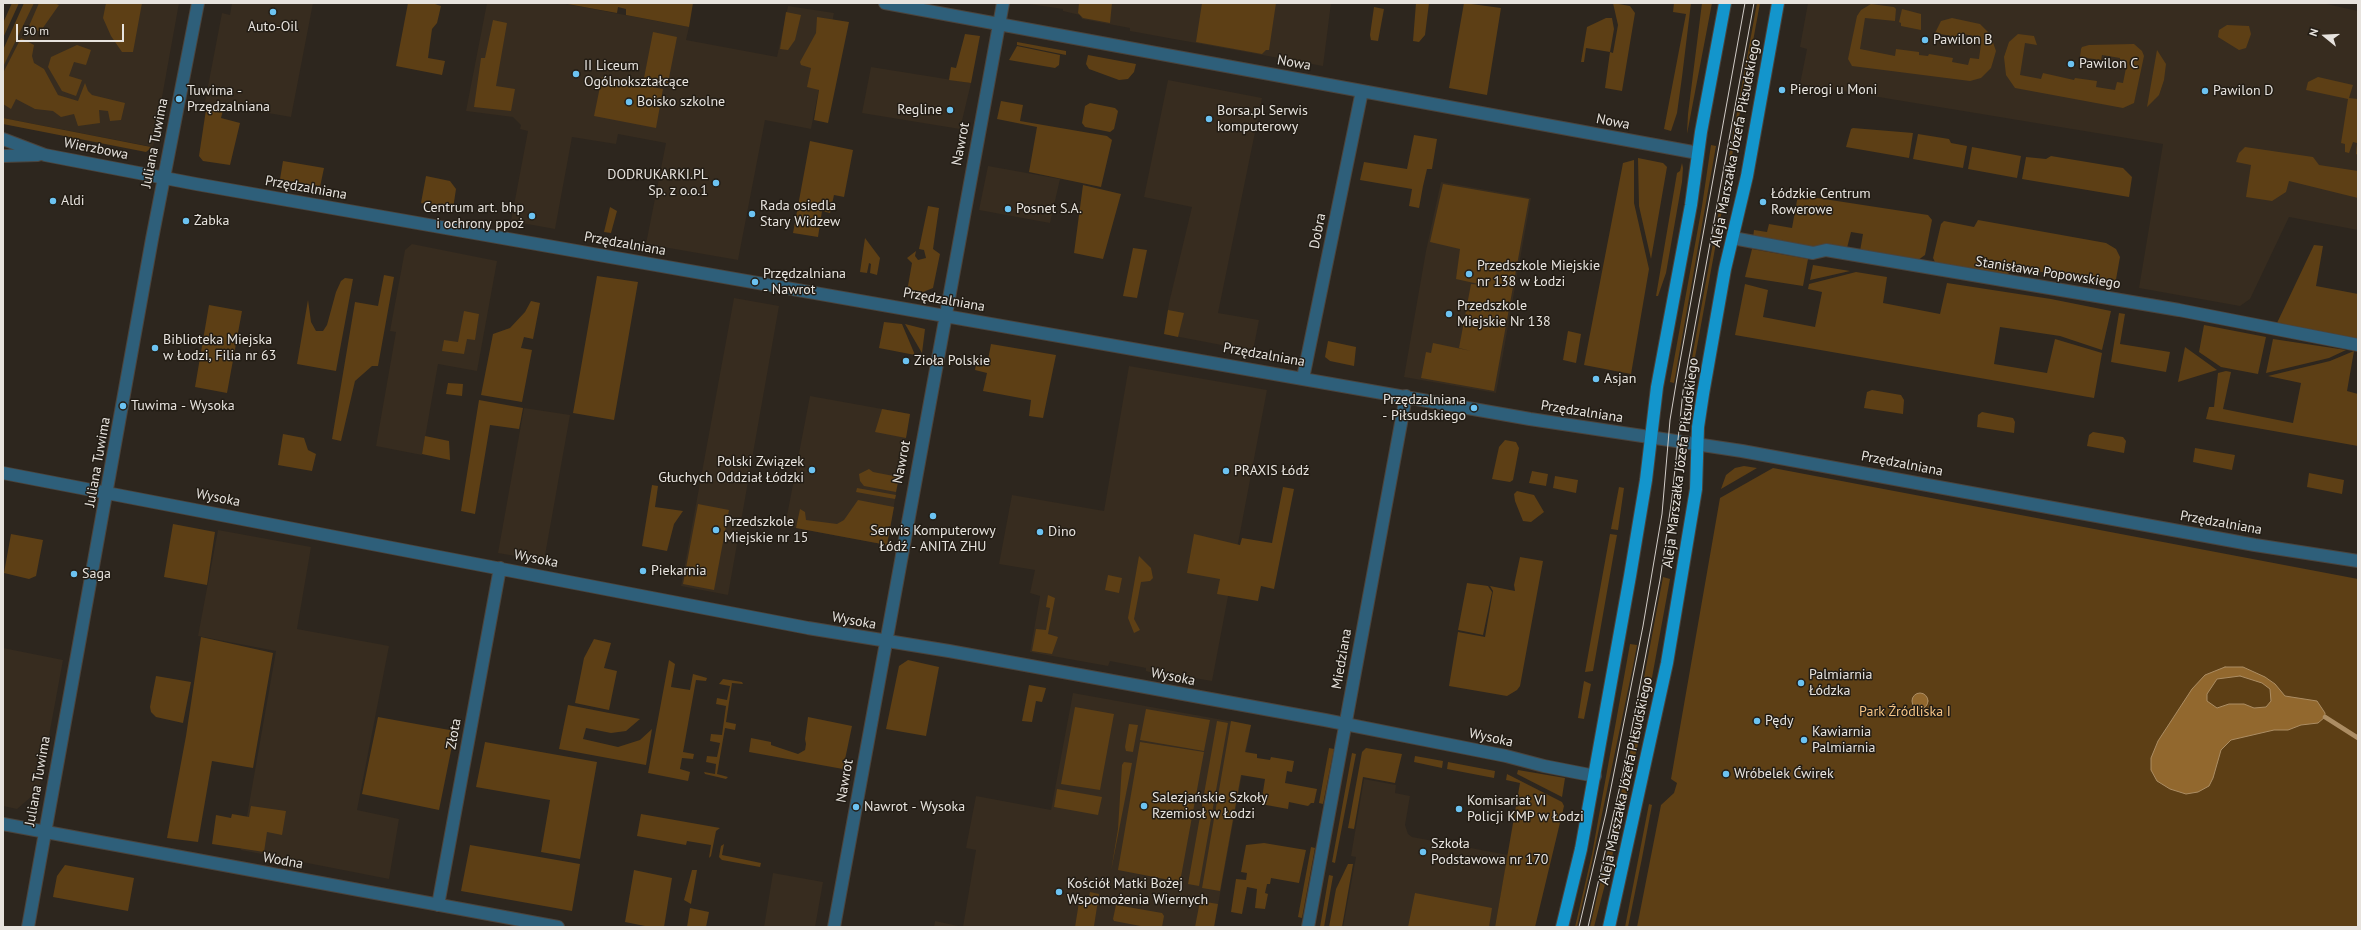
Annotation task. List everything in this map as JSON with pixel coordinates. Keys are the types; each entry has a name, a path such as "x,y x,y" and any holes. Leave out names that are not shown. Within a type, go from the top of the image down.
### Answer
{"main road":[{"path":"1562,927 1581,848 1595,776 1644,492 1657,387 1691,205 1698,153 1725,3"},
{"name":"Aleja Marszałka Józefa Piłsudskiego","path":"1609,927 1667,663 1696,489 1698,444 1703,394 1733,238 1748,176 1778,3"}],"street":[{"name":"Juliana Tuwima","path":"28,927 164,178 198,3"},
{"name":"Nowa","path":"885,3 1698,153"},
{"name":"Nawrot","path":"834,927 884,641 1003,3"},
{"name":"Dobra","path":"1303,378 1362,91"},
{"name":"Wierzbowa","path":"3,139 45,155 164,178"},
{"name":"Wierzbowa","path":"3,156 45,155"},
{"name":"Przędzalniana","path":"164,178 1530,419 1698,444 2358,561"},
{"name":"Stanisława Popowskiego","path":"1733,238 1812,253 1826,250 1841,252 2179,310 2358,345"},
{"name":"Miedziana","path":"1308,927 1406,396"},
{"name":"Wysoka","path":"3,473 884,641 954,652 1346,724 1506,756 1544,766 1595,776"},
{"name":"Złota","path":"438,905 500,568"},
{"name":"Wodna","path":"3,824 558,927"}],"shaded area":[{"path":"33,3 179,3 153,147 3,118 3,66"},
{"path":"232,3 313,3 291,117 205,102 222,13 230,15"},
{"path":"487,3 561,3 689,27 686,40 777,57 788,6 834,13 811,129 765,120 738,260 646,244 666,143 618,134 616,144 572,137 555,229 511,221 528,131 520,129 521,125 513,117 466,111"},
{"path":"1022,3 1331,3 1323,66 1130,31 1130,28 1082,19 1080,15 1063,11 1063,9"},
{"path":"1808,3 2322,3 2358,11 2358,230 2289,217 2250,299 2240,306 2139,288 2163,144 1800,84 1807,49 1800,47"},
{"path":"871,67 971,83 960,129 862,113"},
{"path":"1168,80 1262,98 1218,313 1259,320 1253,351 1164,334 1169,303 1192,207 1144,197"},
{"path":"988,166 1060,179 1050,223 979,210"},
{"name":"Przedszkole Miejskie nr 138 w Łodzi","path":"1441,182 1531,198 1496,393 1404,377 1426,251"},
{"path":"412,244 497,261 477,371 438,364 422,455 376,446 396,332 390,331 405,250"},
{"name":"Przedszkole Miejskie nr 15","path":"734,298 779,306 728,595 681,586"},
{"path":"1129,366 1267,390 1212,681 1194,678 1193,681 1169,675 1168,677 1146,671 1146,668 1110,661 1108,666 1030,652 1040,596 1030,593 1035,570 999,564 1012,495 1104,511"},
{"path":"810,396 910,414 887,545 785,526"},
{"path":"524,408 570,415 544,561 498,553"},
{"path":"218,530 311,547 297,629 389,646 357,810 399,819 389,879 241,850 276,651 198,636"},
{"path":"3,648 63,660 39,790 17,809 3,806"},
{"path":"2225,667 2243,667 2265,677 2275,684 2285,696 2317,701 2325,713 2325,717 2318,723 2301,725 2288,730 2274,730 2231,740 2221,750 2213,778 2209,786 2198,792 2186,794 2170,789 2157,781 2151,770 2151,758 2158,741 2192,689 2205,675","holes":["2240,676 2262,683 2270,689 2271,701 2266,707 2254,708 2244,704 2229,704 2217,708 2207,701 2207,694 2217,679"]},
{"name":"Salezjańskie Szkoły Rzemiosł w Łodzi","path":"1073,693 1251,725 1214,927 963,927 976,850 966,848 976,796 1051,810"},
{"path":"1920,693 1926,695 1928,701 1926,707 1920,709 1914,707 1912,701 1914,695"},
{"name":"Szkoła Podstawowa nr 170","path":"1364,779 1396,785 1395,793 1410,796 1405,825 1408,834 1412,837 1508,855 1495,927 1343,927 1356,857 1351,856"},
{"path":"773,873 823,882 815,927 764,927"},
{"path":"935,921 963,927 934,927"}],"green space":[{"path":"12,3 19,3 3,38 3,23"},
{"path":"24,3 34,3 3,67 3,50"},
{"path":"39,3 54,3 59,5 40,32 29,26"},
{"path":"106,3 142,3 133,52 122,52 111,36 103,18"},
{"path":"408,3 432,3 441,6 437,23 432,29 428,58 445,61 442,75 396,66"},
{"path":"562,3 693,3 689,27 626,15 626,9 618,7 617,13"},
{"path":"1079,3 1112,3 1110,23 1083,18 1078,13"},
{"path":"1202,3 1276,3 1269,50 1266,50 1262,54 1196,42"},
{"path":"1416,3 1429,3 1425,35 1419,42 1413,41"},
{"path":"1464,3 1501,8 1487,95 1449,88"},
{"path":"1613,3 1630,6 1635,13 1622,91 1605,88 1610,52 1613,53 1618,25"},
{"path":"1674,3 1691,3 1677,113 1671,131 1664,129 1686,14 1673,12"},
{"path":"1702,3 1712,3 1687,134 1688,114"},
{"path":"1757,3 1760,3 1690,385 1687,385"},
{"path":"1871,4 1894,7 1896,9 1895,21 1865,18 1860,49 1895,56 1896,49 1919,52 1919,55 1928,56 1929,54 1953,58 1952,62 1968,65 1970,58 1979,59 1981,44 1973,42 1974,36 1958,33 1957,37 1935,33 1941,21 1952,18 1980,24 1990,34 1996,51 1991,68 1981,78 1970,81 1852,66 1848,59 1857,16 1861,10"},
{"path":"1374,7 1384,9 1378,41 1371,40 1370,35"},
{"path":"1902,9 1921,14 1921,30 1901,26 1901,23 1899,22"},
{"path":"786,12 801,15 795,40 788,50 780,49"},
{"path":"817,17 849,22 828,123 814,120 819,90 807,87 811,68 801,65 800,62 816,33"},
{"path":"1606,18 1612,18 1614,29 1610,52 1586,48 1584,62 1581,62 1587,27"},
{"path":"493,20 507,23 496,86 515,89 511,111 474,107 481,58 485,58"},
{"path":"2227,25 2249,26 2251,34 2246,48 2239,50 2218,37 2219,30"},
{"name":"Boisko szkolne","path":"653,32 677,37 668,83 644,78"},
{"path":"965,34 980,36 971,83 949,80 951,67 956,68"},
{"path":"2018,34 2034,36 2037,45 2025,43 2020,75 2041,79 2043,73 2074,80 2075,78 2097,81 2096,87 2115,90 2117,82 2123,83 2126,68 2119,67 2120,58 2102,55 2101,60 2080,57 2081,49 2082,47 2089,45 2134,44 2142,51 2144,56 2134,103 2123,108 2015,88 2006,75 2004,57 2009,42"},
{"path":"21,38 34,45 32,56 34,63 44,69 58,95 78,101 85,83 88,91 92,95 125,103 121,120 110,121 108,111 99,110 100,123 78,126 74,114 61,117 53,111 35,109 16,99 11,109 3,104 3,73"},
{"path":"1017,42 1066,51 1066,55 1017,45"},
{"path":"77,45 91,50 86,65 74,62 69,76 82,80 76,96 62,91 48,67 51,57"},
{"path":"1017,46 1060,55 1059,65 1055,68 1009,60"},
{"path":"2157,50 2166,64 2164,80 2159,95 2147,107"},
{"path":"1088,55 1136,64 1134,72 1128,79 1119,80 1089,69 1086,64"},
{"name":"Boisko szkolne","path":"602,77 663,89 656,128 594,116"},
{"path":"2318,77 2353,85 2349,98 2358,99 2358,155 2356,154 2357,143 2353,142 2349,153 2345,152 2345,144 2341,143 2348,99 2306,90 2308,82"},
{"path":"1001,101 1023,105 1020,121 1107,136 1112,140 1101,187 1029,172 1037,127 997,119"},
{"path":"207,103 224,106 221,118 240,123 230,165 203,161 199,156"},
{"path":"1090,103 1115,108 1118,111 1114,129 1110,132 1085,127 1082,123 1085,106"},
{"path":"3,118 151,148 146,152 3,124"},
{"path":"1851,129 1913,133 1909,158 1846,147"},
{"path":"1918,134 1949,139 1951,143 1967,146 1963,168 1913,159"},
{"path":"1414,135 1437,139 1432,169 1427,169 1419,208 1409,206 1412,189 1360,180 1364,162 1407,169"},
{"path":"810,141 853,150 844,197 834,195 830,213 822,211 818,237 793,233"},
{"path":"1711,145 1716,146 1674,383 1670,382 1702,206"},
{"path":"1972,147 2021,156 2017,178 1968,169"},
{"path":"2245,147 2313,157 2319,165 2358,171 2358,198 2289,181 2286,192 2272,201 2246,197 2251,165 2236,162 2239,153"},
{"path":"2051,156 2123,168 2132,177 2129,197 2022,179 2026,157 2046,159"},
{"path":"1638,158 1663,163 1667,167 1651,259 1639,206"},
{"path":"1634,160 1634,203 1649,269 1631,374 1584,365 1623,163"},
{"path":"283,161 324,168 320,187 280,179"},
{"path":"1682,163 1682,182 1666,273 1658,296 1656,296 1677,173 1680,171"},
{"path":"426,176 450,181 456,189 453,209 421,203"},
{"name":"Przedszkole Miejskie nr 138 w Łodzi","path":"1443,184 1529,199 1494,391 1421,378 1426,352 1431,353 1433,343 1471,351 1459,348 1471,284 1483,285 1456,279 1460,249 1430,242"},
{"path":"1083,185 1121,194 1103,259 1074,253"},
{"path":"1798,195 1928,215 1932,220 1925,255 1918,260 1860,251 1863,234 1851,232 1847,248 1812,248 1753,238 1754,230 1767,232 1769,224 1792,228"},
{"path":"928,206 939,208 933,249 940,254 933,288 923,292 904,289 908,286 912,263 907,258 916,251 915,256 918,260 926,258 924,250 919,249"},
{"path":"610,207 617,211 611,233 604,232"},
{"path":"1978,220 2106,243 2116,249 2120,257 2115,285 2014,267 2008,274 2000,276 1936,264 1933,258 1941,224 1944,221 1974,227"},
{"path":"865,238 880,258 877,275 870,273 871,264 869,263 867,273 860,272"},
{"path":"2314,245 2323,246 2316,286 2358,294 2358,339 2277,323"},
{"path":"1133,248 1147,250 1137,298 1123,296"},
{"path":"1752,249 1808,259 1803,286 1745,277"},
{"path":"1813,265 1850,271 1810,280"},
{"path":"1856,272 1887,277 1883,303 1940,314 1947,283 2051,299 2111,311 2102,350 2060,336 2000,327 1994,364 2047,373 2055,339 2102,353 2094,398 1735,335 1745,284 1768,290 1763,317 1815,327 1822,292 1808,289 1809,284"},
{"path":"384,275 394,277 378,366 372,366 355,381 341,441 332,439 355,302 378,306"},
{"path":"597,276 638,282 614,420 573,413"},
{"path":"345,278 353,279 336,371 297,364 308,300 311,322 316,331 323,331 327,325 336,292 341,281"},
{"path":"531,301 540,303 533,339 524,337 521,348 532,350 522,402 481,395 493,334 510,328 525,312"},
{"path":"209,305 242,311 227,393 195,387"},
{"path":"1168,310 1184,313 1178,337 1164,334"},
{"path":"464,311 479,314 475,340 467,339 464,354 442,351 444,340 458,342"},
{"path":"2119,313 2125,314 2120,344 2170,352 2166,372 2111,362"},
{"path":"884,322 902,324 915,355 879,348"},
{"path":"905,324 925,329 922,353"},
{"path":"2204,325 2266,337 2258,374 2221,367 2199,352"},
{"path":"1568,331 1581,334 1576,363 1563,360"},
{"path":"2273,339 2346,350 2329,358 2266,373"},
{"path":"1328,341 1356,347 1354,366 1330,361 1325,357"},
{"path":"991,344 1056,355 1043,418 1029,416 1031,400 983,391 987,373 975,370 977,359 988,360"},
{"path":"2185,347 2217,370 2178,382"},
{"path":"2354,351 2347,391 2358,394 2358,446 2206,419 2209,407 2214,407 2218,373 2226,371 2231,372 2223,409 2293,423 2301,383 2268,376 2330,361"},
{"path":"448,383 463,384 462,396 446,394"},
{"path":"1872,390 1901,395 1904,400 1903,414 1864,408 1867,392"},
{"path":"479,400 523,408 519,429 490,425 475,514 461,511"},
{"path":"882,409 910,414 906,438 875,432"},
{"path":"1982,412 2013,418 2015,422 2014,433 1977,427 1978,415"},
{"path":"2093,432 2123,437 2126,441 2124,453 2087,446 2089,435"},
{"path":"283,434 304,438 308,450 316,454 312,471 278,465"},
{"path":"425,436 449,441 450,460 422,454"},
{"path":"1505,440 1516,442 1519,448 1513,480 1510,482 1492,479 1499,447"},
{"path":"2195,448 2235,455 2232,470 2193,462"},
{"path":"1744,466 1757,468 1721,489 1726,475 1735,468"},
{"name":"Park Źródliska I","path":"1773,468 2358,579 2358,927 1637,927 1661,805 1674,793 1677,783 1671,779 1720,498"},
{"path":"869,469 873,472 899,477 896,492 864,486 860,481 859,474"},
{"path":"1532,471 1548,474 1546,486 1529,483"},
{"path":"2309,473 2344,480 2342,494 2307,487"},
{"path":"1555,476 1578,480 1576,493 1553,488"},
{"path":"652,485 658,486 655,507 683,511 674,524 667,551 642,546"},
{"path":"1283,487 1294,489 1274,589 1261,586 1258,601 1217,594 1220,579 1187,573 1194,534 1240,545 1242,538 1272,543"},
{"path":"1619,487 1624,488 1618,530 1611,529"},
{"path":"857,488 896,495 895,499 856,492"},
{"path":"1517,491 1534,495 1544,512 1531,522 1523,521 1515,501 1514,494"},
{"path":"858,500 894,507 887,545 796,528 800,509 805,512 806,520 837,524 844,520"},
{"path":"698,504 729,510 714,590 683,584"},
{"path":"173,524 215,532 207,585 164,577"},
{"path":"11,534 43,540 36,576 29,579 4,573"},
{"path":"1610,534 1617,535 1593,671 1585,672"},
{"path":"1139,556 1151,568 1153,578 1150,581 1141,582 1134,619 1140,630 1134,633 1128,618"},
{"path":"1520,557 1543,561 1520,686 1517,690 1507,696 1449,686 1458,632 1485,637 1493,591 1490,586 1515,591 1514,585"},
{"path":"1108,575 1122,578 1119,593 1105,590"},
{"path":"1663,577 1670,579 1647,705 1611,861 1594,927 1590,927 1628,763"},
{"path":"1467,583 1488,586 1492,592 1483,635 1458,630"},
{"path":"1048,595 1055,598 1048,634 1058,637 1052,654 1032,651 1036,629 1046,630 1050,608 1046,607"},
{"path":"201,637 273,653 253,768 212,761 198,842 167,838 186,736"},
{"path":"594,639 611,643 604,668 617,671 609,710 575,703 584,658"},
{"path":"1630,644 1637,645 1633,666 1592,862 1577,927 1575,927 1592,854"},
{"path":"669,660 675,664 671,687 690,690 693,674 707,678 706,681 696,680 683,752 694,754 693,759 682,758 680,769 690,772 688,781 648,773"},
{"path":"908,660 939,667 926,736 886,729 899,666"},
{"path":"156,676 191,682 183,723 156,717 151,712 150,707"},
{"path":"723,679 742,682 743,684 732,683 726,722 736,724 735,730 725,728 717,774 728,777 726,779 705,774 704,772 715,774 716,764 706,762 707,756 717,757 720,743 710,741 711,734 722,735 726,706 716,704 717,698 727,700 730,686 719,684"},
{"path":"1584,681 1591,684 1584,719 1578,718"},
{"path":"1029,685 1046,688 1042,702 1036,701 1032,722 1022,721"},
{"path":"568,705 640,719 626,731 611,733 586,728 583,739 618,747 640,740 652,729 646,765 559,749"},
{"path":"1075,707 1114,714 1100,790 1061,784"},
{"path":"1146,709 1210,720 1204,751 1140,740"},
{"path":"378,717 455,731 439,810 362,794"},
{"path":"808,717 852,726 843,769 749,752 751,738 771,742 771,745 798,754 805,750"},
{"path":"1217,721 1228,723 1199,886 1188,884"},
{"path":"1231,721 1251,725 1245,752 1257,754 1257,758 1270,760 1271,757 1294,761 1292,772 1287,771 1285,783 1317,789 1314,803 1311,803 1308,806 1289,802 1288,809 1261,804 1265,779 1241,775 1220,891 1202,888"},
{"path":"1129,724 1138,725 1133,752 1126,751 1125,747"},
{"path":"485,742 597,762 580,859 541,852 550,800 476,787"},
{"path":"1140,742 1204,752 1180,882 1118,870"},
{"path":"1329,748 1334,749 1323,804 1319,803"},
{"path":"1366,748 1402,754 1395,783 1363,777 1354,829 1348,828 1362,752"},
{"path":"1352,753 1356,754 1335,863 1332,862"},
{"path":"1415,756 1443,761 1442,768 1414,762"},
{"path":"1124,762 1132,763 1111,871 1118,829 1122,765"},
{"path":"1448,762 1495,771 1494,778 1447,769"},
{"path":"1518,770 1565,778 1562,797 1517,774"},
{"path":"1507,774 1562,802 1564,806 1535,927 1495,927 1520,783 1506,780"},
{"path":"1057,789 1102,797 1098,815 1054,807"},
{"path":"1649,804 1652,805 1642,858 1628,927 1625,927"},
{"path":"251,806 286,811 282,835 267,832 264,852 212,844 216,815 231,818 232,814 249,817"},
{"path":"641,814 720,828 716,831 711,856 709,858 711,845 687,841 686,845 637,836"},
{"path":"1264,843 1306,850 1299,883 1271,878 1270,884 1267,884 1265,893 1268,894 1265,909 1255,908 1257,889 1247,887 1242,914 1231,912 1236,879 1246,880 1247,873 1241,872 1246,845"},
{"path":"724,844 722,855 761,863 760,867 722,860 719,857 721,846"},
{"path":"470,845 580,864 572,911 461,891"},
{"path":"1311,847 1315,848 1302,918 1298,917"},
{"path":"1348,864 1353,864 1342,927 1329,927 1336,889"},
{"path":"65,865 134,878 128,911 53,897 57,876"},
{"path":"634,870 672,878 664,927 650,927 625,922"},
{"path":"692,870 697,870 691,904 684,900"},
{"path":"1329,875 1333,876 1324,927 1320,927"},
{"path":"1090,892 1099,894 1094,926 1075,927 1080,896 1089,897"},
{"path":"1415,893 1492,908 1489,927 1408,927"},
{"path":"1200,901 1218,904 1214,927 1195,927"},
{"path":"1116,905 1162,913 1164,916 1162,927 1146,927 1114,921 1113,919"},
{"path":"690,908 709,912 706,927 687,927"}],"waterway":[{"path":"2325,717 2358,738"}],"tram line":[{"path":"1579,927 1606,813 1643,626 1662,514 1670,420 1745,3"},
{"path":"1588,927 1625,764 1660,580 1672,498 1683,391 1754,3"}],"place":[{"name":"Auto-Oil","path":"273,12"},
{"name":"Pawilon B","path":"1925,40"},
{"name":"Pawilon C","path":"2071,64"},
{"name":"II Liceum Ogólnokształcące","path":"576,74"},
{"name":"Pierogi u Moni","path":"1782,90"},
{"name":"Pawilon D","path":"2205,91"},
{"name":"Tuwima - Przędzalniana","path":"179,99"},
{"name":"Boisko szkolne","path":"629,102"},
{"name":"Regline","path":"950,110"},
{"name":"Borsa.pl Serwis komputerowy","path":"1209,119"},
{"name":"DODRUKARKI.PL Sp. z o.o.1","path":"716,183"},
{"name":"Aldi","path":"53,201"},
{"name":"Łódzkie Centrum Rowerowe","path":"1763,202"},
{"name":"Posnet S.A.","path":"1008,209"},
{"name":"Rada osiedla Stary Widzew","path":"752,214"},
{"name":"Centrum art. bhp i ochrony ppoż","path":"532,216"},
{"name":"Żabka","path":"186,221"},
{"name":"Przedszkole Miejskie nr 138 w Łodzi","path":"1469,274"},
{"name":"Przędzalniana - Nawrot","path":"755,282"},
{"name":"Przedszkole Miejskie Nr 138","path":"1449,314"},
{"name":"Biblioteka Miejska w Łodzi, Filia nr 63","path":"155,348"},
{"name":"Zioła Polskie","path":"906,361"},
{"name":"Asjan","path":"1596,379"},
{"name":"Tuwima - Wysoka","path":"123,406"},
{"name":"Przędzalniana - Piłsudskiego","path":"1474,408"},
{"name":"Polski Związek Głuchych Oddział Łódzki","path":"812,470"},
{"name":"PRAXIS Łódź","path":"1226,471"},
{"name":"Serwis Komputerowy Łódź - ANITA ZHU","path":"933,516"},
{"name":"Przedszkole Miejskie nr 15","path":"716,530"},
{"name":"Dino","path":"1040,532"},
{"name":"Piekarnia","path":"643,571"},
{"name":"Saga","path":"74,574"},
{"name":"Palmiarnia Łódzka","path":"1801,683"},
{"name":"Pędy","path":"1757,721"},
{"name":"Kawiarnia Palmiarnia","path":"1804,740"},
{"name":"Wróbelek Ćwirek","path":"1726,774"},
{"name":"Salezjańskie Szkoły Rzemiosł w Łodzi","path":"1144,806"},
{"name":"Nawrot - Wysoka","path":"856,807"},
{"name":"Komisariat VI Policji KMP w Łodzi","path":"1459,809"},
{"name":"Szkoła Podstawowa nr 170","path":"1423,852"},
{"name":"Kościół Matki Bożej Wspomożenia Wiernych","path":"1059,892"}]}
